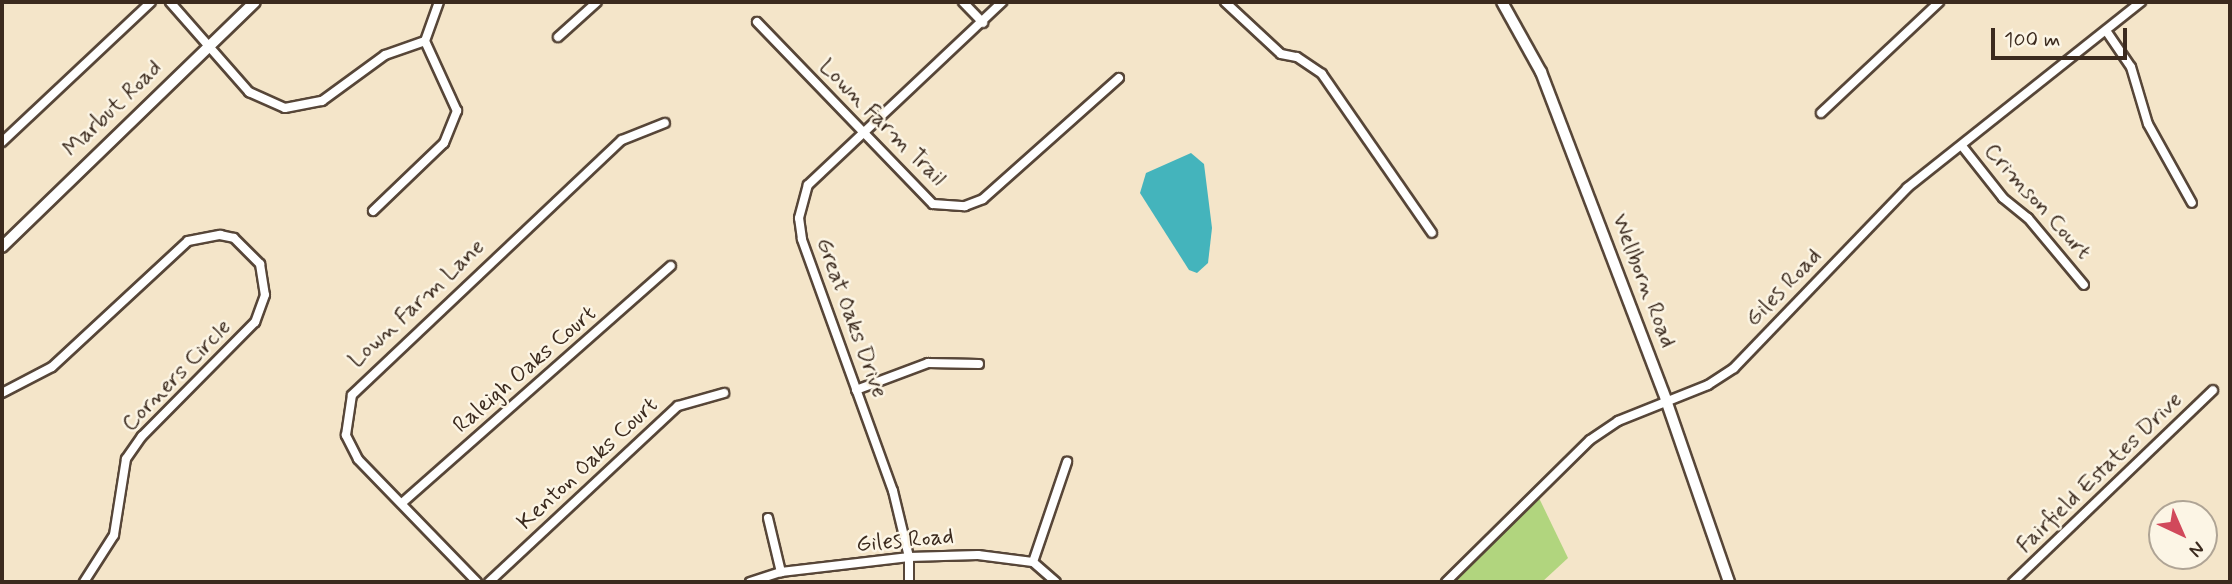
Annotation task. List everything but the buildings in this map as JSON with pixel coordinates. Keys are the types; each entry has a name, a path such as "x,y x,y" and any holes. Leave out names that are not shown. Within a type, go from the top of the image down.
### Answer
{"street":[{"path":"2,142 151,2"},
{"path":"170,2 249,92 285,108 322,102 385,55 425,41"},
{"name":"Marbut Road","path":"2,247 255,2"},
{"path":"373,211 444,143 457,111 425,41 439,2"},
{"path":"558,37 597,2"},
{"path":"963,2 983,23"},
{"name":"Great Oaks Drive","path":"909,582 909,557 894,491 802,239 799,218 808,185 983,23 1002,2"},
{"path":"1225,2 1281,54 1297,57 1322,74 1432,233"},
{"name":"Wellborn Road","path":"1502,2 1541,72 1666,400 1728,582"},
{"path":"1821,113 1939,2"},
{"name":"Giles Road","path":"1446,582 1590,440 1618,421 1708,385 1734,368 1875,220 2059,64 2107,32 2141,2"},
{"name":"Lown Farm Trail","path":"757,22 862,135 933,204 965,206 983,199 1119,78"},
{"path":"2107,32 2131,67 2148,124 2192,203"},
{"name":"Lown Farm Lane","path":"477,582 351,448 345,421 352,395 622,140 665,123"},
{"name":"Crimson Court","path":"1962,146 2003,198 2028,218 2084,285"},
{"name":"Corners Circle","path":"2,393 52,367 188,241 213,235 234,238 260,264 265,295 255,322 142,436 126,459 114,536 85,582"},
{"name":"Raleigh Oaks Court","path":"403,502 671,266"},
{"path":"856,390 928,363 979,364"},
{"name":"Fairfield Estates Drive","path":"2013,582 2213,390"},
{"name":"Kenton Oaks Court","path":"489,582 678,406 724,393"},
{"path":"1056,582 1033,562 1067,462"},
{"path":"768,518 781,572"},
{"name":"Giles Road","path":"750,582 781,572 909,557 978,555 1033,562"}],"green space":[{"path":"1539,498 1568,558 1542,582 1452,582"}],"water":[{"path":"1191,153 1204,164 1212,228 1208,263 1197,273 1189,270 1140,193 1146,173"}]}
